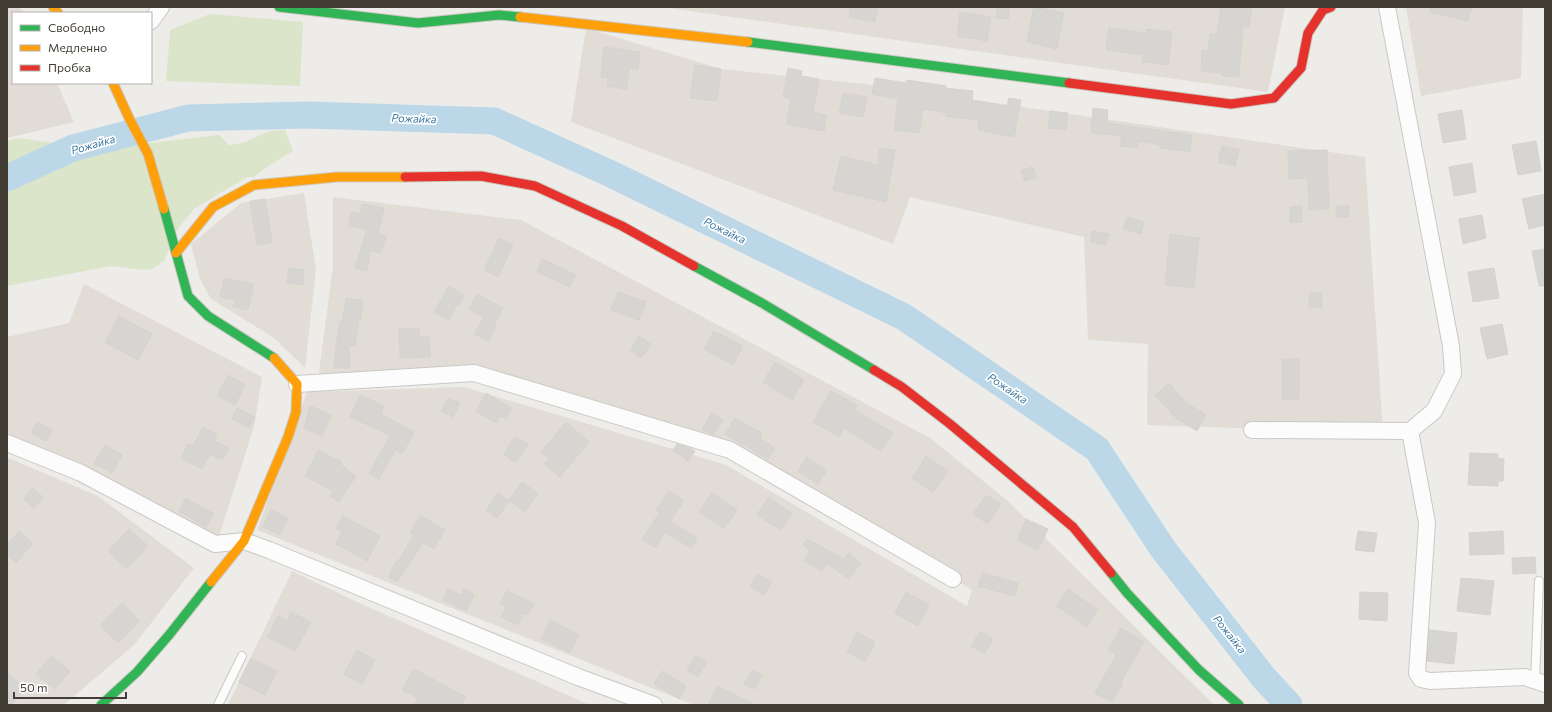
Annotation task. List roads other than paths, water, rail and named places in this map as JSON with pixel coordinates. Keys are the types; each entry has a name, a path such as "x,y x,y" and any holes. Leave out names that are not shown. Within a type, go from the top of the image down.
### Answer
{"street":[{"path":"152,20 161,7"},
{"path":"279,7 418,23 499,15 761,43 1231,104 1274,98 1301,68 1308,33 1323,10 1331,7"},
{"path":"1252,430 1410,431 1434,411 1453,374 1451,346 1387,7"},
{"path":"101,705 137,672 169,635 244,541 288,437 296,412 297,384 272,356 208,316 188,296 148,154 113,84"},
{"path":"176,253 213,207 254,185 337,177 481,176 535,186 622,226 762,303 902,387 950,424 1073,527 1127,593 1199,670 1239,705"},
{"path":"297,384 474,373 481,375 730,450 953,579"},
{"path":"1410,431 1427,523 1417,673 1421,679 1430,681 1525,677 1540,683"},
{"path":"7,443 81,473 215,544 244,541 269,550 578,677 654,705"}],"lane":[{"path":"1539,581 1540,683"},
{"path":"218,705 242,656"}],"waterway":[{"name":"Рожайка","path":"7,178 73,148 188,118 309,115 494,121 609,173 904,317 1097,449 1163,549 1264,678 1289,705"}]}
